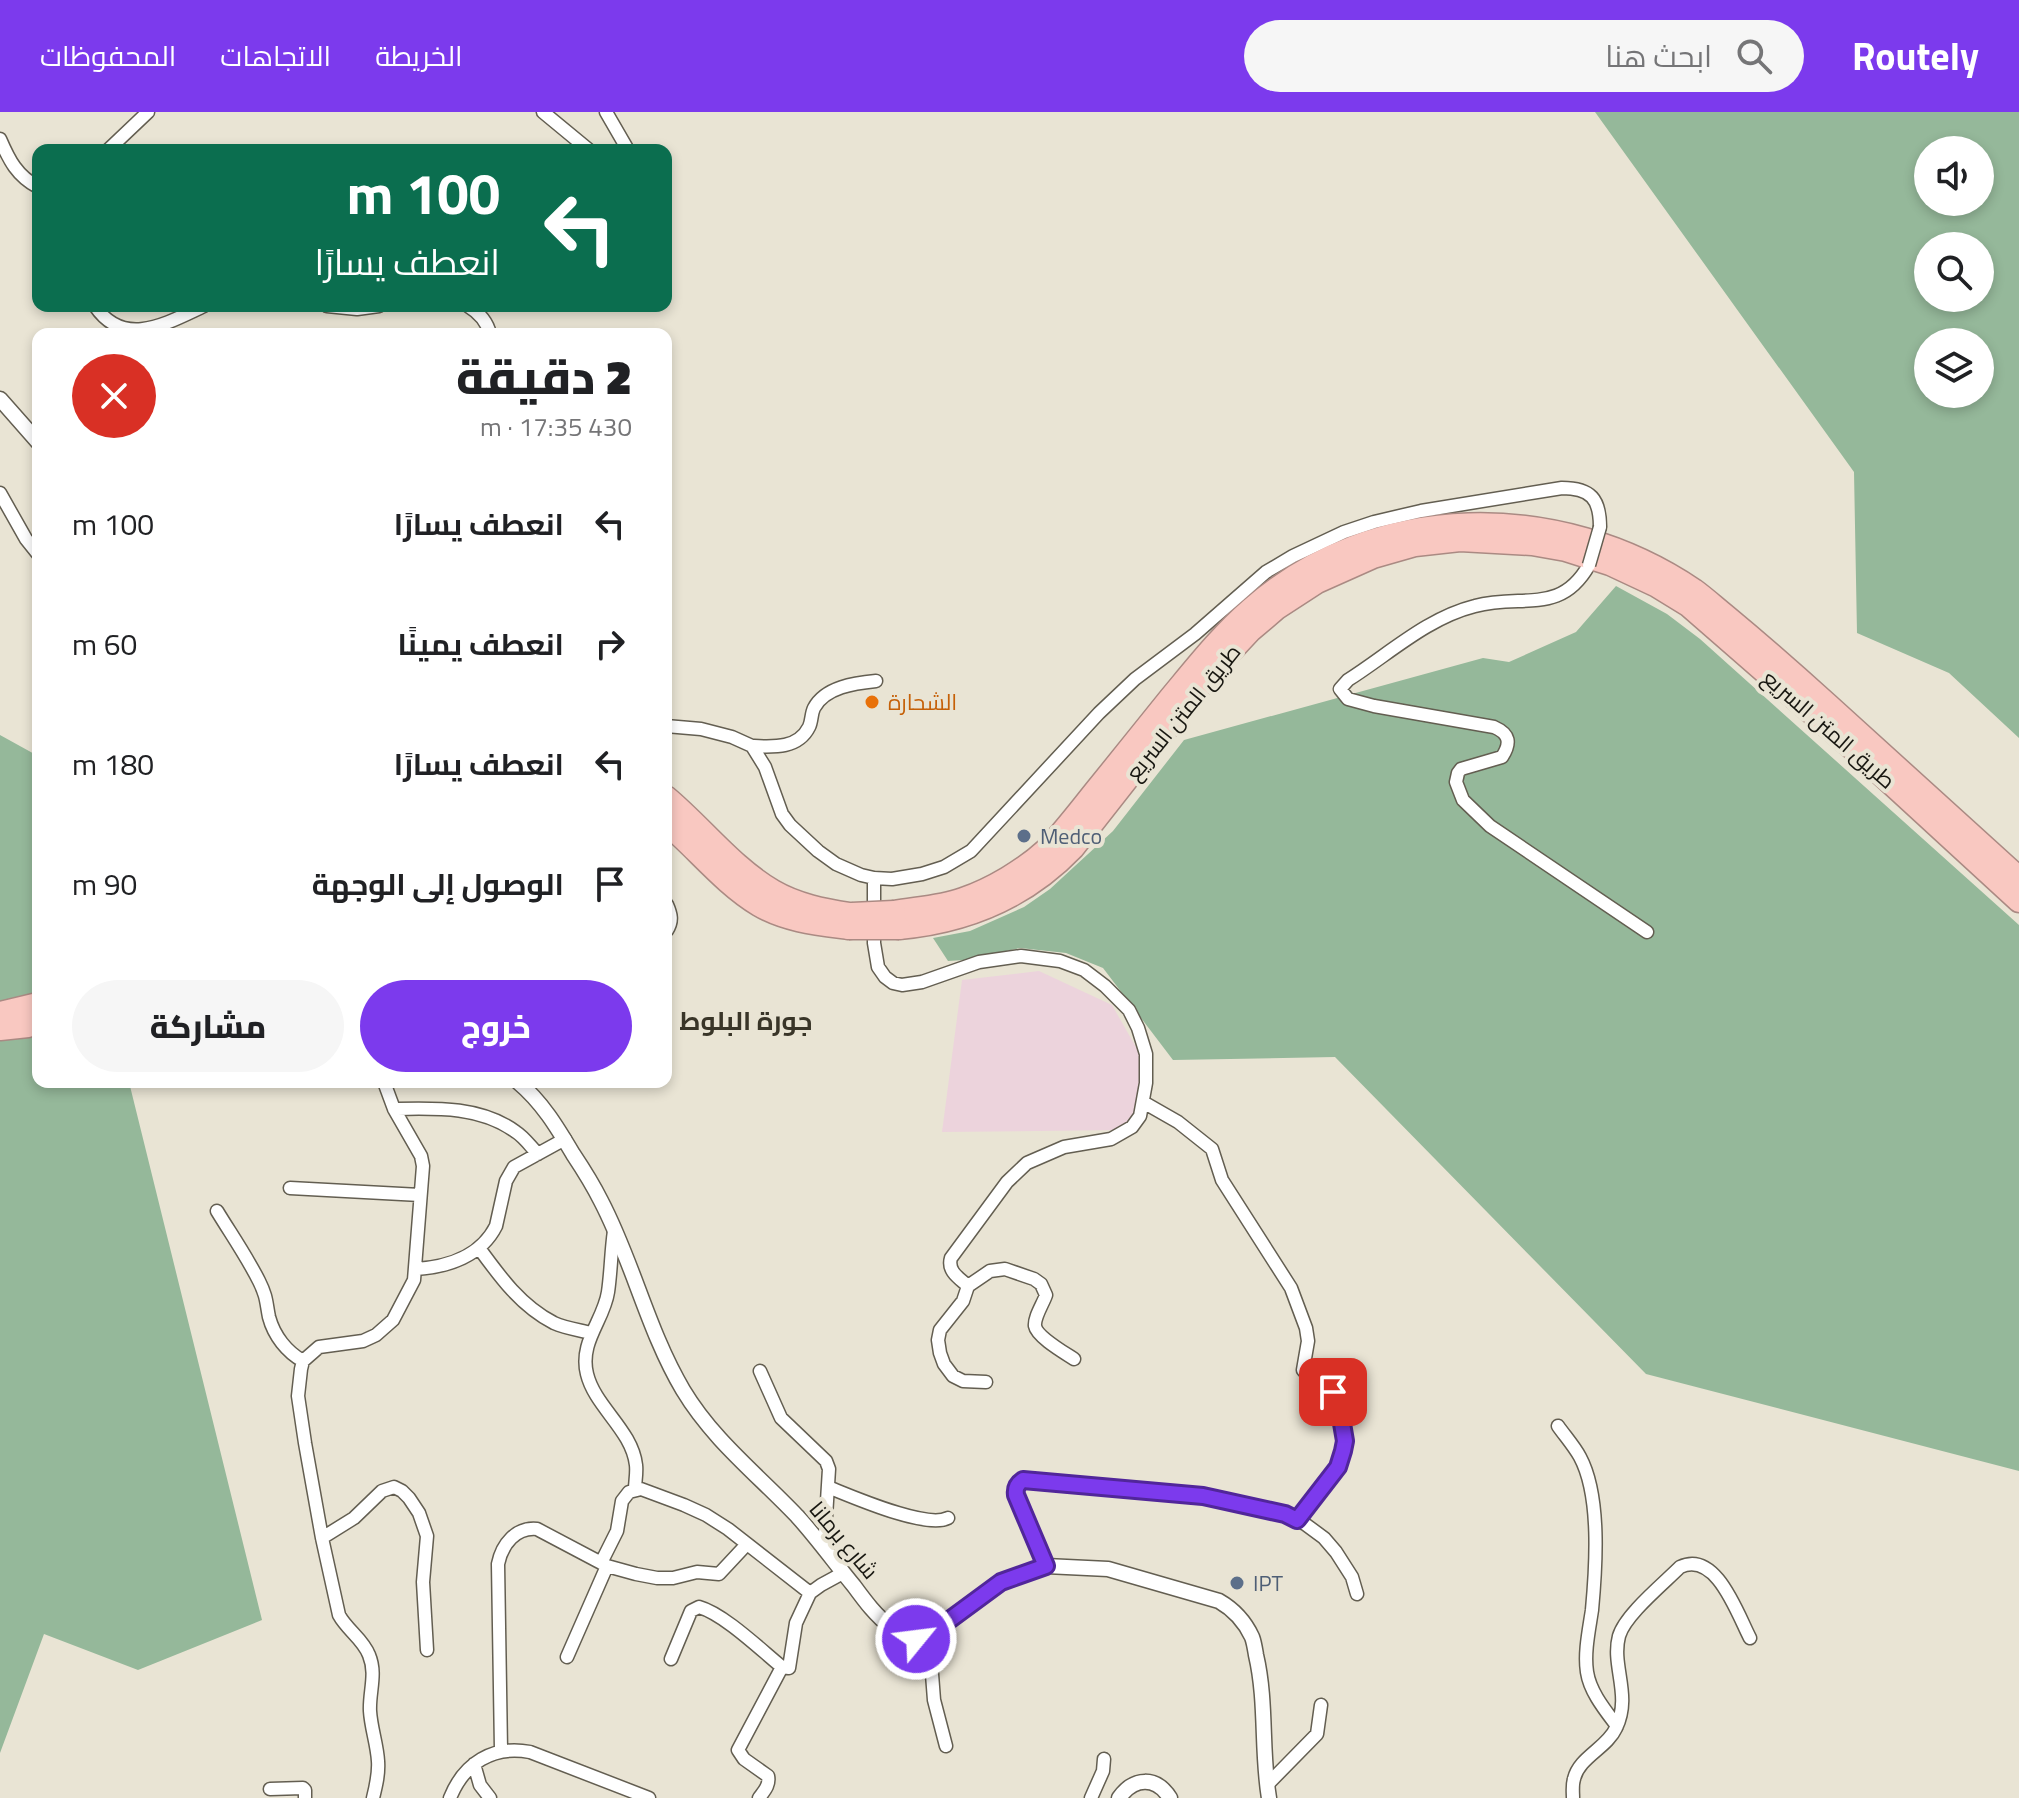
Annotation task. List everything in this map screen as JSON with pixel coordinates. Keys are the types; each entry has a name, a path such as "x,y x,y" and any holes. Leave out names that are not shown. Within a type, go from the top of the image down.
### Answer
{"highway":[{"name":"طريق المتن السريع","path":"897,920 965,899 1007,878 1046,850 1209,651 1251,608 1289,580 1321,561 1362,543 1444,525 1491,524 1572,535 1666,573 1695,591 1762,645 2019,878"},
{"name":"طريق المتن السريع","path":"672,829 759,905 783,916 808,923 944,922 972,914 1014,895 1055,867 1208,676 1250,631 1277,608 1317,582 1373,557 1415,545 1460,540 1532,544 1566,550 1610,564 1688,605 1859,754 2019,901"},
{"name":"طريق المتن السريع","path":"672,803 751,876 774,892 849,921"},
{"path":"0,1013 32,1005"},
{"path":"0,1029 32,1024"}],"street":[{"path":"114,144 148,112"},
{"path":"543,112 582,144"},
{"path":"606,112 625,144"},
{"path":"0,139 16,171 32,183"},
{"path":"99,312 115,326 124,328"},
{"path":"151,328 191,312"},
{"path":"476,312 488,328"},
{"path":"0,399 32,435"},
{"path":"752,746 774,787 782,814 818,851 836,864 874,878 892,879 922,874 944,867 971,851 1099,713 1135,679 1195,634 1266,572 1293,556 1374,522 1421,511 1577,488 1595,499 1600,512 1600,527 1589,565 1576,584 1556,597 1476,605 1433,622 1348,680 1340,689 1348,699 1374,706 1503,731 1508,739 1502,757 1466,766 1458,773 1456,782 1463,800 1490,826 1647,932"},
{"path":"0,493 32,546"},
{"path":"672,727 701,729 752,746 781,747 799,739 809,728 814,708 828,693 854,683 876,681"},
{"path":"874,878 874,943 878,967 893,983 922,982 979,962 1021,956 1060,961 1084,970 1129,1010 1146,1054 1143,1102 1140,1116 1132,1127 1111,1139 1064,1147 1027,1163 1007,1182 951,1258 951,1269 968,1286"},
{"path":"373,1798 378,1760 370,1717 371,1659 339,1615 322,1538 298,1396 303,1361 319,1347 363,1341 376,1335 393,1320 414,1280 423,1166 421,1156 394,1109 386,1088"},
{"name":"شارع برمانا","path":"525,1088 549,1114 602,1201 657,1337 698,1415 750,1472 797,1516 888,1625 902,1635 916,1639 929,1635"},
{"path":"1143,1102 1178,1122 1212,1149 1222,1180 1291,1288 1308,1341 1303,1370 1333,1392 1338,1400 1345,1441 1338,1467 1297,1520"},
{"path":"394,1109 451,1109 476,1113 516,1132 538,1154"},
{"path":"416,1269 468,1257 479,1248 496,1226 509,1174 521,1162 565,1139"},
{"path":"290,1188 420,1195"},
{"path":"217,1211 258,1278 267,1297 269,1319 275,1330 289,1352 303,1361"},
{"path":"614,1231 608,1292 591,1333 587,1373 610,1417 632,1448 637,1465 635,1489"},
{"path":"479,1248 500,1277 531,1309 557,1324 591,1333"},
{"path":"986,1382 963,1381 953,1376 944,1364 938,1340 940,1330 963,1301 968,1286 997,1269 1017,1271 1041,1284 1046,1295 1035,1327 1043,1338 1074,1359"},
{"path":"760,1371 781,1418 826,1461 829,1469 824,1549"},
{"path":"1558,1426 1580,1457 1589,1482 1596,1536 1587,1673 1602,1707 1617,1726"},
{"path":"1046,1566 1016,1495 1018,1484 1023,1480 1203,1496 1285,1514 1324,1538 1352,1577 1357,1594"},
{"path":"322,1538 343,1526 387,1489 394,1487 406,1494 419,1513 427,1536 423,1582 427,1650"},
{"path":"828,1487 885,1509 937,1522 948,1518"},
{"path":"567,1657 617,1531 622,1501 635,1489 649,1491 706,1515 810,1593"},
{"path":"501,1750 498,1573 500,1555 517,1533 531,1528 547,1533 604,1564 657,1578 697,1572 716,1575 723,1572 747,1544"},
{"path":"1573,1798 1574,1779 1580,1768 1610,1740 1622,1712 1617,1650 1619,1634 1627,1620 1680,1567 1689,1563 1701,1565 1715,1574 1750,1638"},
{"path":"946,1746 934,1700 929,1635 1001,1582 1046,1566 1108,1569 1219,1601 1238,1616 1252,1636 1259,1669 1268,1791"},
{"path":"671,1659 691,1611 699,1607 727,1622 782,1667 789,1668 796,1623 810,1593 843,1573"},
{"path":"759,1798 767,1787 768,1776 744,1759 738,1750 782,1667"},
{"path":"1268,1791 1317,1734 1321,1705"},
{"path":"450,1798 458,1780 474,1764 501,1750 516,1749 649,1798"},
{"path":"1091,1798 1103,1771 1104,1759"},
{"path":"474,1764 477,1778 490,1798"},
{"path":"1119,1798 1136,1783 1151,1781 1160,1785 1170,1798"},
{"path":"270,1789 301,1788 305,1790 305,1798"}],"shaded area":[{"path":"1039,971 1112,1005 1141,1056 1143,1083 1134,1121 1124,1130 942,1132 962,980"}],"green space":[{"path":"1595,112 2019,112 2019,738 1949,673 1857,633 1854,472"},
{"path":"1616,586 1667,614 1700,639 2019,925 2019,1471 1646,1374 1335,1057 1173,1060 1103,968 1066,953 1020,948 948,961 933,938 970,931 1024,907 1050,889 1113,831 1184,740 1483,658 1509,662 1576,632"},
{"path":"0,735 32,753 32,1088 130,1088 262,1620 138,1670 44,1634 0,1753"}],"place":[{"name":"الشحارة","path":"872,702"},
{"name":"Medco","path":"1024,836"},
{"name":"IPT","path":"1237,1583"}],"district":[{"name":"جورة البلوط","path":"746,1020"}],"route":[{"path":"916,1639 929,1635 1001,1582 1046,1566 1016,1495 1018,1484 1023,1480 1203,1496 1285,1514 1297,1520 1338,1467 1343,1451 1345,1441 1338,1400 1333,1392"}]}
